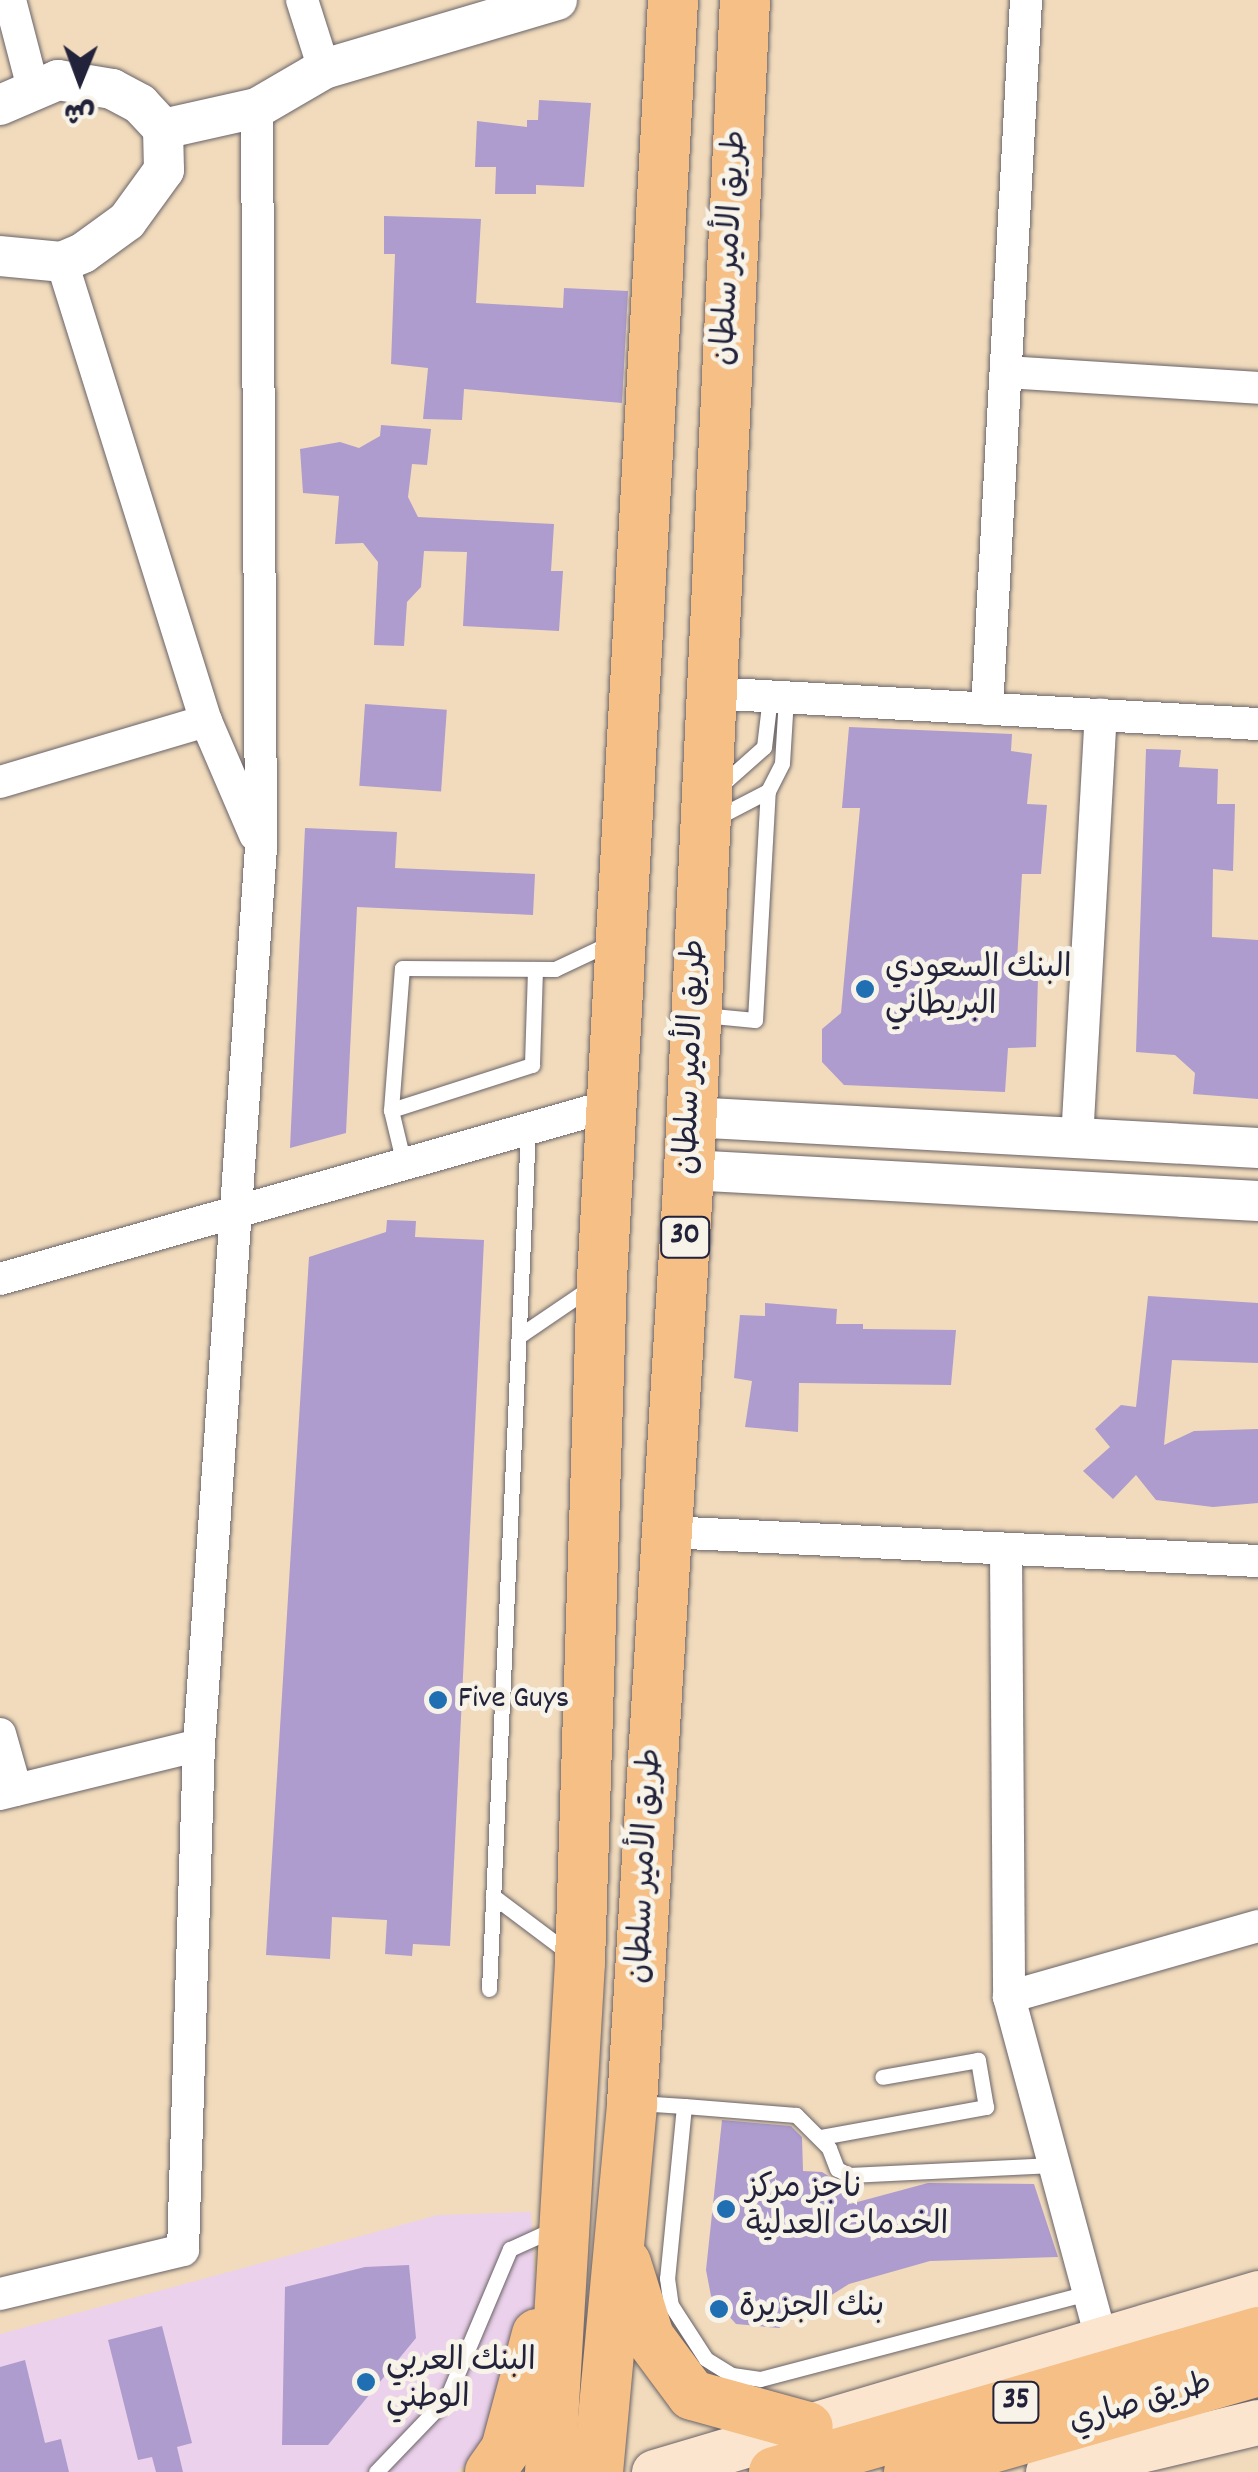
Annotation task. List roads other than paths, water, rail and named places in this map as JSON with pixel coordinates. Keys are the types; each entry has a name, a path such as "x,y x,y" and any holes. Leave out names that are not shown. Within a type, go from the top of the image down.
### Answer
{"main road":[{"name":"طريق الأمير سلطان","path":"550,2472 580,1962 602,1279 673,0"},
{"name":"طريق الأمير سلطان","path":"598,2472 632,2103 689,1170 745,0"},
{"path":"490,2472 506,2449 566,2223"},
{"path":"620,2241 650,2337 692,2395 808,2428"},
{"path":"654,2472 1258,2293"},
{"name":"طريق صاري","path":"774,2472 1258,2332"},
{"name":"طريق صاري","path":"909,2472 1258,2371"},
{"path":"1048,2472 1258,2422"},
{"path":"712,2472 808,2428"}],"street":[{"path":"0,256 62,262 102,240 147,200 164,170 163,128 140,104 112,89 58,80 16,96 10,0"},
{"path":"302,0 324,69"},
{"path":"163,128 257,108 324,69 557,0"},
{"path":"988,709 1026,0"},
{"path":"0,2294 183,2250 199,1746 261,848 257,108"},
{"path":"62,262 206,720 261,848"},
{"path":"1006,372 1258,388"},
{"path":"710,693 1258,724"},
{"path":"1077,1140 1101,715"},
{"path":"0,782 206,720"},
{"path":"0,1278 612,1106"},
{"path":"690,1118 1258,1148"},
{"path":"1152,1196 1155,1144"},
{"path":"689,1170 1258,1202"},
{"path":"667,1532 1006,1552 1258,1560"},
{"path":"1006,1552 1009,1997 1102,2341"},
{"path":"0,1734 8,1792 199,1746"},
{"path":"1009,1997 1258,1926"}],"lane":[{"path":"694,1014 755,1020 768,792 782,764 778,697"},
{"path":"704,812 764,748 778,697"},
{"path":"704,812 768,792"},
{"path":"404,1164 391,1110 402,968 555,969 622,938"},
{"path":"391,1110 532,1065 535,970"},
{"path":"489,1989 528,1129"},
{"path":"519,1336 602,1279"},
{"path":"493,1896 580,1962"},
{"path":"821,2137 986,2107 978,2060 882,2077"},
{"path":"632,2103 796,2115 821,2137 837,2169 849,2175 1053,2165"},
{"path":"684,2106 667,2278 671,2305 696,2347 732,2375 760,2379 1087,2293"},
{"path":"376,2472 447,2398 510,2250 566,2223"}],"place":[{"name":"البنك السعودي البريطاني","path":"865,989"},
{"name":"Five Guys","path":"438,1700"},
{"name":"ناجز مركز الخدمات العدلية","path":"726,2209"},
{"name":"بنك الجزيرة","path":"719,2309"},
{"name":"البنك العربي الوطني","path":"366,2382"}]}
